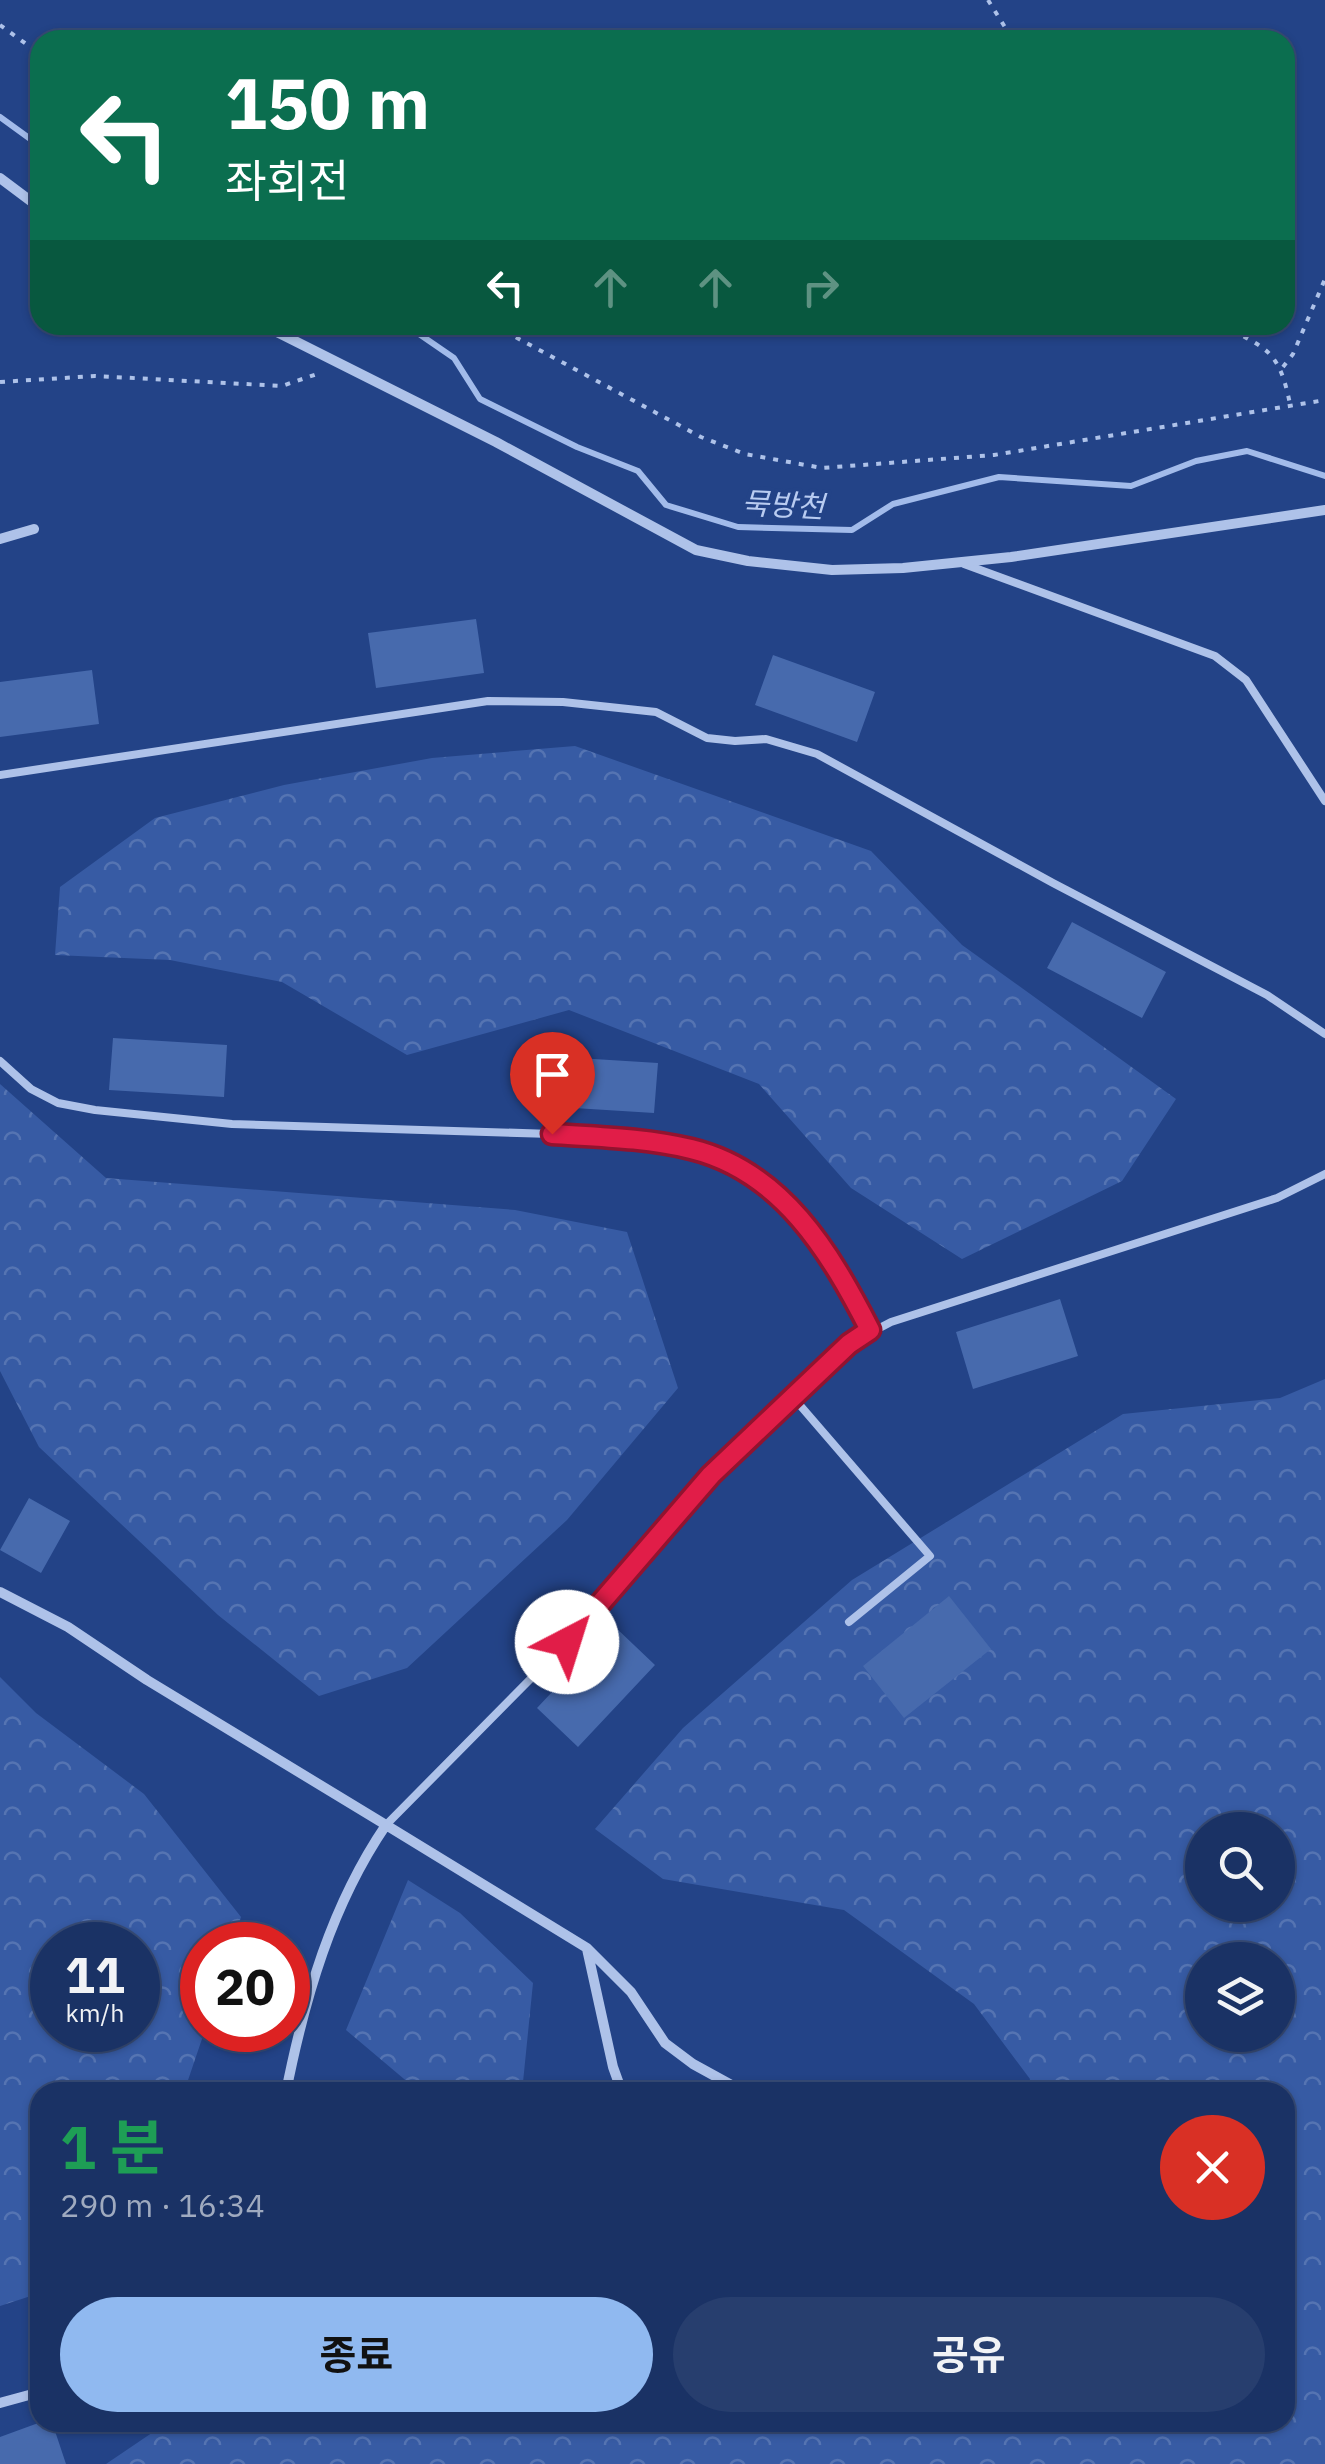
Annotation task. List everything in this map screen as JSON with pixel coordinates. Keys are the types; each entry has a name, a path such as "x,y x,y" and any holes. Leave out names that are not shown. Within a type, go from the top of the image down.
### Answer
{"street":[{"path":"0,178 30,200"},
{"path":"283,335 496,442 696,550 748,562 832,570 960,562 1325,510"},
{"path":"0,539 34,529"},
{"path":"0,1592 68,1626 146,1680 587,1948 632,1992 665,2043 726,2082"},
{"path":"288,2082 312,1977 340,1907 367,1852 386,1824"},
{"path":"587,1948 619,2082"},
{"path":"0,2404 30,2395"}],"lane":[{"path":"960,562 1215,656 1246,680 1325,801"},
{"path":"0,776 488,701 563,702 656,712 708,738 766,739 817,754 1267,996 1325,1034"},
{"path":"0,1061 31,1089 58,1103 95,1110 232,1124 552,1134 654,1142 715,1156 771,1187 834,1260 870,1330"},
{"path":"386,1824 567,1642 700,1487 849,1344 870,1330 1277,1198 1325,1174"},
{"path":"792,1396 930,1556 849,1622"}],"path":[{"path":"988,0 1007,30"},
{"path":"0,26 30,47"},
{"path":"1282,367 1293,354 1325,279"},
{"path":"511,335 700,437 745,454 822,468 994,455 1325,400"},
{"path":"1240,335 1261,345 1282,367 1290,404"},
{"path":"0,382 95,376 282,386 316,374 324,356"}],"green space":[{"path":"575,746 871,851 962,945 1176,1099 1122,1181 962,1259 851,1188 759,1084 569,1010 407,1055 282,982 170,960 55,955 60,887 155,818 284,785 432,758"},
{"path":"0,1084 106,1178 515,1210 627,1232 678,1388 567,1520 407,1668 319,1696 218,1615 39,1447 0,1371"},
{"path":"1325,1379 1325,2464 106,2464 153,2432 1295,2432 1295,2082 1029,2082 974,2004 844,1910 663,1879 595,1829 683,1728 852,1580 1123,1414 1280,1398"},
{"path":"0,1677 36,1713 144,1794 241,1917 239,1922 180,1922 180,2052 198,2052 187,2082 30,2082 30,2296 0,2306"},
{"path":"408,1880 460,1913 533,1983 523,2082 408,2082 346,2030"}],"building":[{"path":"476,619 484,673 376,688 368,633"},
{"path":"773,655 875,692 857,742 755,705"},
{"path":"92,670 99,724 0,737 0,682"},
{"path":"1072,922 1166,972 1142,1018 1047,968"},
{"path":"113,1038 227,1045 224,1097 109,1090"},
{"path":"546,1056 658,1063 654,1113 542,1106"},
{"path":"1060,1299 1078,1356 973,1389 956,1332"},
{"path":"29,1498 70,1521 41,1573 0,1550"},
{"path":"949,1596 991,1649 904,1718 863,1666"},
{"path":"614,1626 655,1665 578,1747 537,1708"},
{"path":"30,2426 30,2432 55,2432 66,2464 0,2464 0,2437"}],"waterway":[{"name":"묵방천","path":"0,117 30,139"},
{"name":"묵방천","path":"421,335 454,358 480,399 577,447 638,471 666,505 738,527 852,530 893,504 999,477 1131,486 1196,461 1247,451 1325,476"}],"route":[{"path":"552,1134 690,1148 738,1167 771,1187 834,1260 870,1330 849,1344 711,1475 567,1642"}]}
